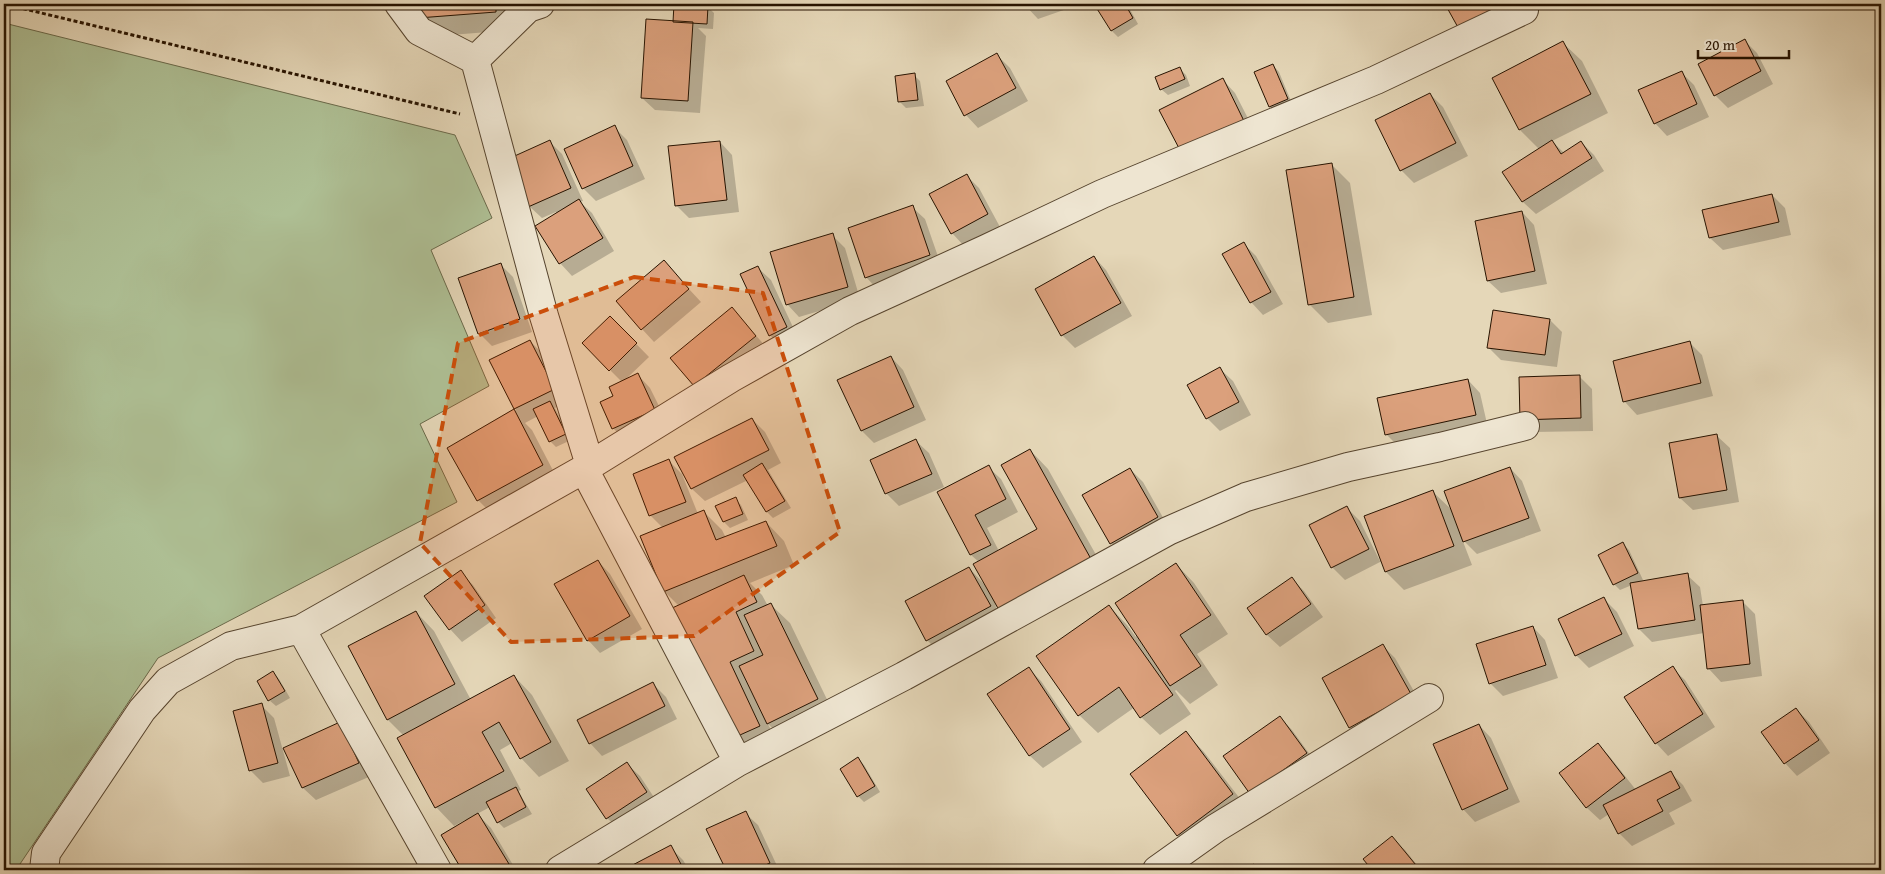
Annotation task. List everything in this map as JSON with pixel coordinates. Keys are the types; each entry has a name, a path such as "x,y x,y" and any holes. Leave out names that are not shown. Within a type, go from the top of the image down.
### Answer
{"street":[{"path":"399,4 419,31 475,60 587,467 738,762"},
{"path":"475,60 528,8 540,4"},
{"path":"44,870 46,853 142,710 168,681 231,646 301,629 587,467 730,378 850,311 1102,194 1376,80 1524,10"},
{"path":"560,870 738,762 904,676 1168,531 1246,497 1348,467 1525,426"},
{"path":"301,629 437,870"},
{"path":"1156,870 1216,828 1429,698"}],"path":[{"path":"4,4 492,122"}],"highlighted area":[{"path":"634,277 763,293 840,532 694,636 511,642 420,543 458,343"}],"green space":[{"path":"4,23 455,135 492,218 431,250 489,386 420,424 457,502 158,658 18,867 4,865"}],"building":[{"path":"417,4 496,4 496,12 418,18"},
{"path":"674,4 708,6 707,24 673,22"},
{"path":"1094,4 1125,4 1133,18 1111,31"},
{"path":"1445,4 1509,4 1460,31"},
{"path":"646,19 693,22 688,101 641,98"},
{"path":"1745,39 1761,71 1714,96 1698,64"},
{"path":"1563,41 1591,94 1519,130 1492,78"},
{"path":"997,53 1016,88 964,116 946,81"},
{"path":"1273,64 1288,99 1269,107 1254,72"},
{"path":"1180,67 1185,79 1160,90 1155,77"},
{"path":"1682,71 1697,104 1654,124 1638,90"},
{"path":"915,73 918,100 898,102 895,76"},
{"path":"1223,78 1244,121 1181,152 1159,110"},
{"path":"1430,93 1456,143 1400,171 1375,120"},
{"path":"615,125 633,166 582,189 564,149"},
{"path":"550,140 571,188 528,207 508,159"},
{"path":"1552,140 1561,154 1581,141 1592,158 1522,202 1502,172"},
{"path":"720,141 727,200 675,206 668,146"},
{"path":"1332,163 1354,297 1308,305 1286,170"},
{"path":"967,174 988,214 951,234 929,194"},
{"path":"1772,194 1779,222 1709,238 1702,210"},
{"path":"579,199 603,238 559,264 535,226"},
{"path":"913,205 930,255 865,278 848,228"},
{"path":"1522,211 1535,271 1487,281 1475,221"},
{"path":"833,233 848,287 786,305 770,252"},
{"path":"1244,242 1271,292 1250,303 1222,254"},
{"path":"1094,256 1121,303 1061,336 1035,289"},
{"path":"664,260 689,289 641,330 616,301"},
{"path":"501,263 520,319 478,334 458,278"},
{"path":"758,266 787,327 769,336 740,274"},
{"path":"732,307 756,336 694,386 670,358"},
{"path":"1493,310 1550,319 1545,355 1487,348"},
{"path":"610,316 637,343 609,371 582,343"},
{"path":"530,340 555,389 514,409 489,360"},
{"path":"1690,341 1701,383 1623,402 1613,361"},
{"path":"891,356 914,407 861,431 837,380"},
{"path":"1220,367 1239,402 1206,419 1187,385"},
{"path":"638,373 655,410 612,429 600,402 613,396 609,387"},
{"path":"1580,375 1581,418 1520,420 1519,377"},
{"path":"1468,379 1476,415 1385,435 1377,398"},
{"path":"550,401 566,434 549,442 533,409"},
{"path":"514,409 543,465 477,501 447,448"},
{"path":"752,418 769,450 691,489 674,457"},
{"path":"1717,434 1727,490 1679,498 1669,443"},
{"path":"916,439 932,474 885,494 870,460"},
{"path":"1030,449 1091,559 999,610 973,564 1037,529 1001,465"},
{"path":"669,459 686,502 649,516 633,474"},
{"path":"762,463 785,501 766,512 743,475"},
{"path":"989,465 1006,499 975,515 991,545 970,555 937,492"},
{"path":"1510,467 1529,518 1463,542 1444,491"},
{"path":"1130,468 1158,517 1110,544 1082,495"},
{"path":"1433,490 1454,546 1385,572 1364,516"},
{"path":"736,497 743,514 723,522 715,506"},
{"path":"1347,506 1369,549 1331,568 1309,525"},
{"path":"704,510 716,540 766,521 777,546 663,592 640,536"},
{"path":"1623,542 1638,573 1613,585 1598,555"},
{"path":"598,560 630,616 587,641 554,584"},
{"path":"1176,563 1211,615 1180,635 1201,666 1170,686 1115,603"},
{"path":"969,567 991,606 926,641 905,601"},
{"path":"461,570 485,605 449,630 424,596"},
{"path":"1688,573 1695,620 1638,629 1630,583"},
{"path":"744,575 757,602 736,612 754,651 730,662 760,726 731,739 670,609"},
{"path":"1292,577 1311,604 1266,635 1247,608"},
{"path":"1604,597 1622,634 1575,656 1558,619"},
{"path":"1743,600 1750,664 1707,669 1700,605"},
{"path":"771,603 818,699 767,724 739,666 763,655 744,615"},
{"path":"1109,605 1173,695 1140,718 1119,687 1078,716 1036,656"},
{"path":"416,611 455,684 387,720 348,646"},
{"path":"1533,626 1546,665 1489,684 1476,644"},
{"path":"1383,644 1411,694 1349,728 1322,678"},
{"path":"1673,666 1703,714 1655,744 1624,697"},
{"path":"1029,667 1070,729 1029,756 987,694"},
{"path":"273,671 285,691 268,701 257,681"},
{"path":"514,675 551,742 520,759 499,722 482,732 504,771 435,808 397,738"},
{"path":"653,682 665,706 589,744 577,720"},
{"path":"262,703 278,763 249,771 233,711"},
{"path":"1796,708 1819,740 1784,764 1761,732"},
{"path":"1280,716 1307,753 1250,794 1223,756"},
{"path":"340,722 359,763 302,788 283,748"},
{"path":"1479,724 1508,789 1462,810 1433,744"},
{"path":"1186,731 1233,794 1177,836 1130,774"},
{"path":"1598,743 1625,778 1586,808 1559,773"},
{"path":"858,757 875,786 857,797 840,769"},
{"path":"627,762 647,792 606,819 586,789"},
{"path":"1671,771 1680,788 1657,800 1663,811 1618,834 1603,805"},
{"path":"516,787 526,807 497,823 486,802"},
{"path":"746,811 770,863 754,870 726,870 706,829"},
{"path":"478,813 509,864 499,870 462,870 441,835"},
{"path":"1392,836 1420,870 1372,870 1363,859"},
{"path":"671,845 684,870 623,870"},
{"path":"1254,864 1259,870 1245,870"}]}
